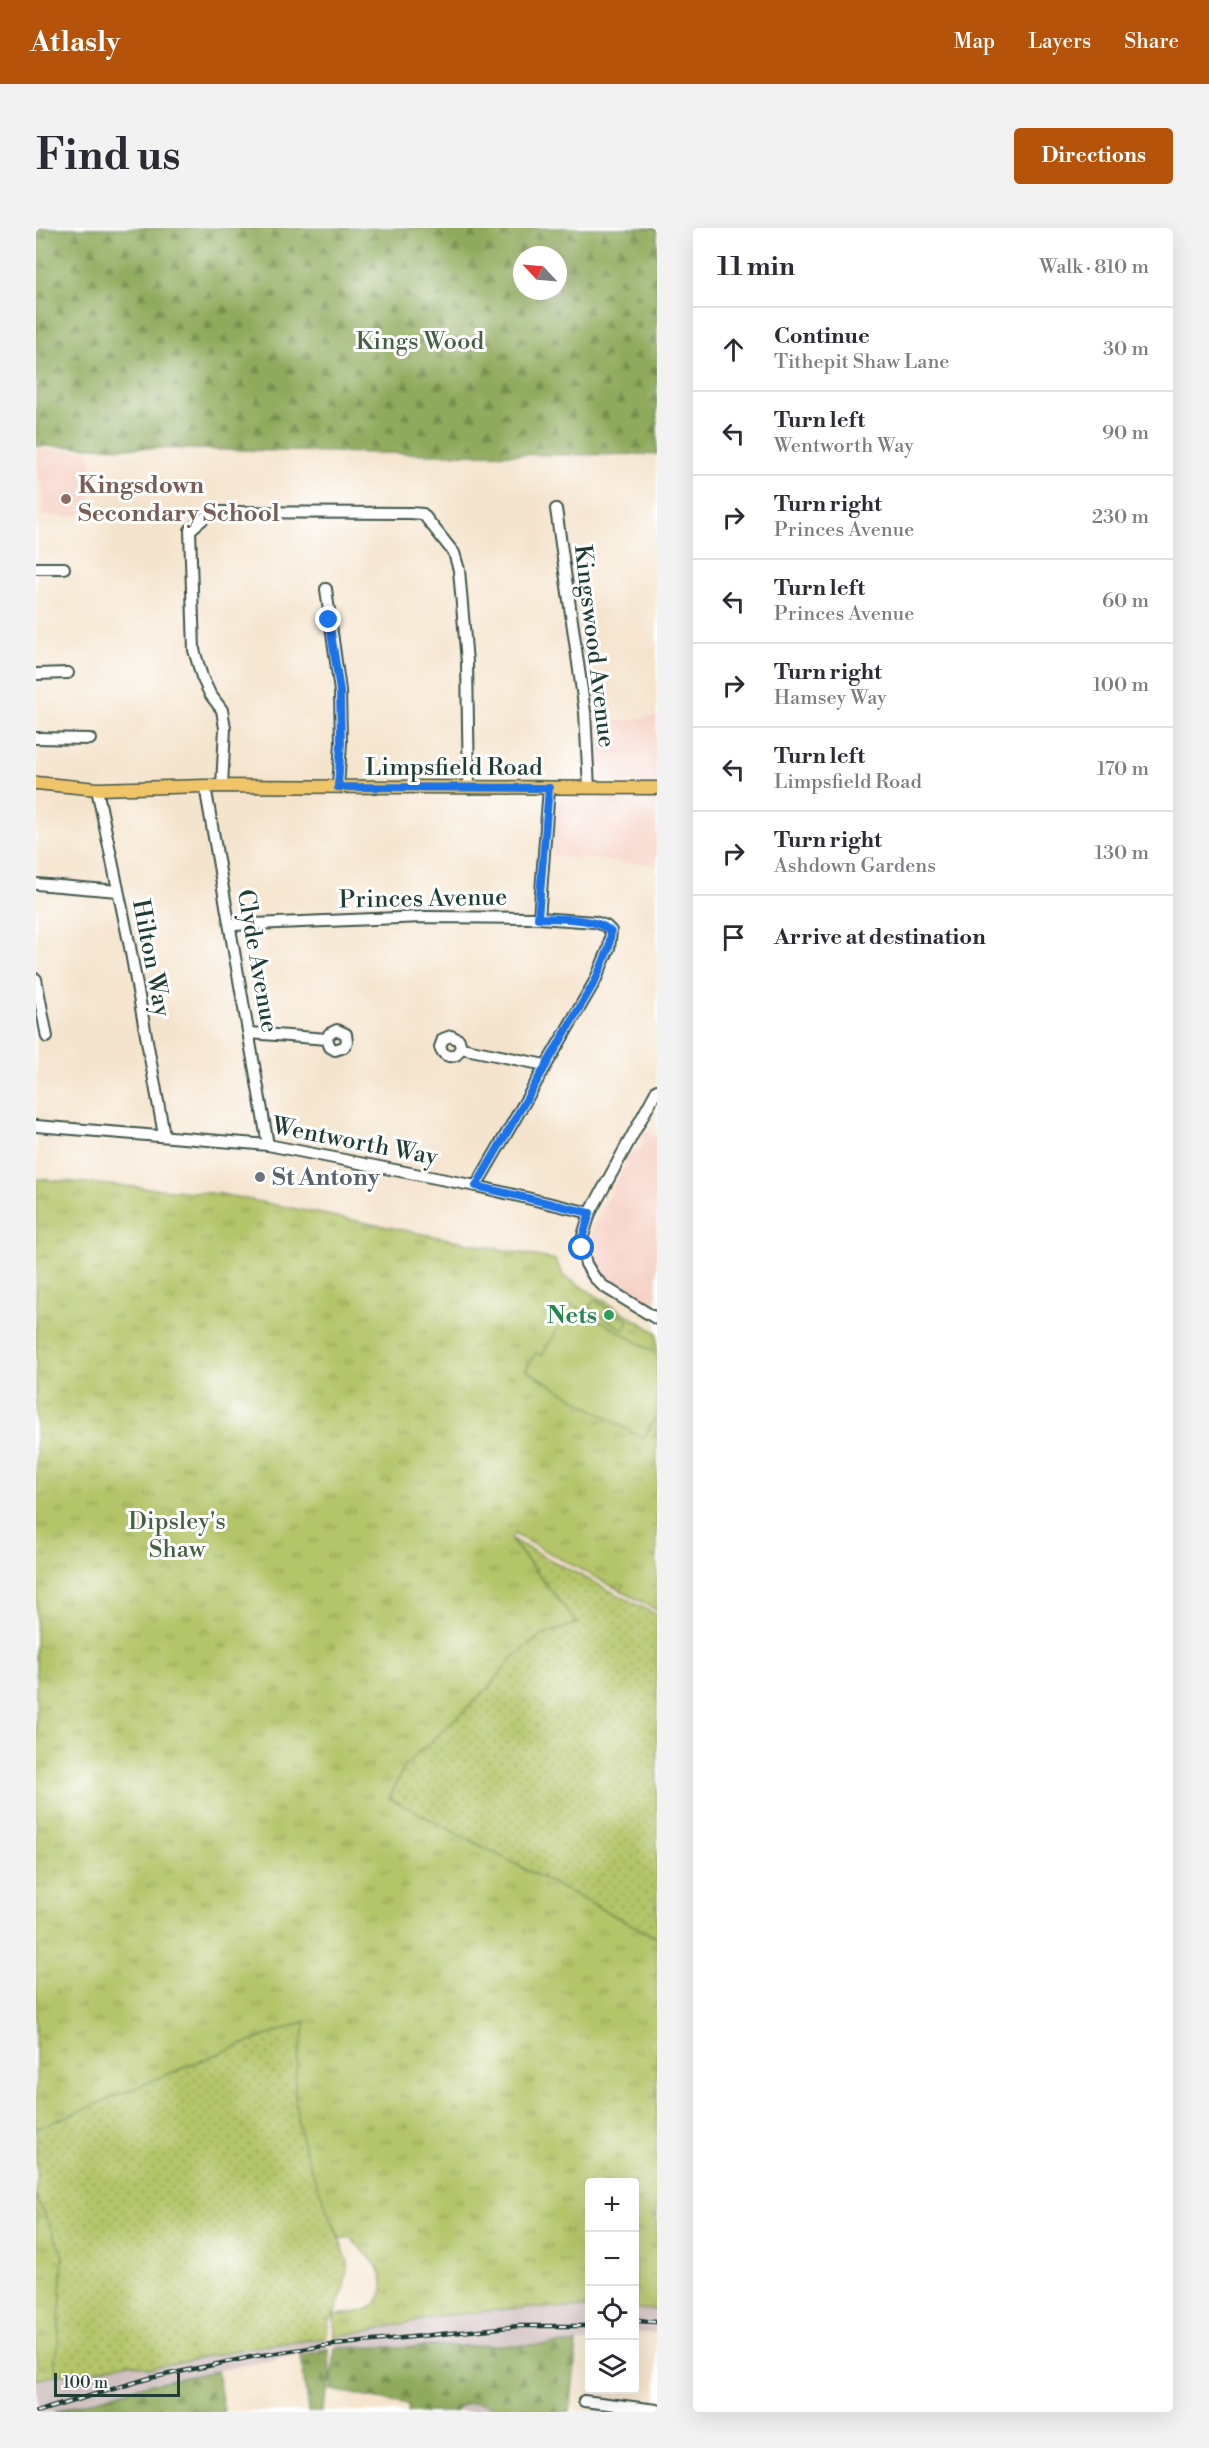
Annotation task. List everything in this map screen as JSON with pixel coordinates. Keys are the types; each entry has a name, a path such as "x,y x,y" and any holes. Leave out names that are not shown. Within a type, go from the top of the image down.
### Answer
{"main road":[{"name":"Limpsfield Road","path":"36,783 97,789 205,786 469,789 657,788"}],"street":[{"name":"Kingswood Avenue","path":"556,509 585,712 589,788"},
{"path":"222,786 225,728 222,710 206,686 194,650 190,530 210,513 219,512 410,513 423,514 430,521 454,553 459,570 466,652 469,789"},
{"path":"36,568 64,568"},
{"path":"326,589 340,691 341,743 338,787"},
{"path":"36,674 68,673"},
{"path":"36,738 84,742"},
{"name":"Clyde Avenue","path":"205,786 268,1145"},
{"path":"538,918 549,788"},
{"name":"Hilton Way","path":"97,789 164,1135"},
{"path":"36,884 118,891"},
{"name":"Princes Avenue","path":"231,925 423,917 538,918 595,922 606,926 611,932 609,948 595,981 476,1186"},
{"path":"36,979 47,1036"},
{"path":"250,1033 327,1039"},
{"path":"461,1048 545,1065"},
{"path":"657,1090 590,1213 582,1248 586,1264 603,1286 657,1319"},
{"name":"Wentworth Way","path":"36,1126 268,1145 476,1186 590,1213"},
{"path":"585,2400 657,2410"}],"shaded area":[{"name":"Kingsdown Secondary School","path":"36,450 91,451 91,516 42,516 42,482 36,482"},
{"path":"657,716 657,783 596,780 591,725"},
{"path":"628,792 657,794 657,865 552,856 558,795"},
{"path":"644,1130 657,1138 657,1311 607,1281 592,1261 590,1249 590,1237 599,1215 632,1151 639,1151 641,1148 645,1140 641,1136"},
{"path":"522,2308 585,2308 585,2342 577,2344 335,2348 335,2337 447,2315"},
{"path":"639,2309 657,2310 657,2333 639,2333"},
{"path":"326,2338 328,2349 148,2384 54,2412 36,2412 36,2380 42,2378 84,2374 129,2362 150,2368 254,2347"},
{"path":"475,2402 494,2407 501,2412 454,2412 457,2408"}],"green space":[{"name":"Kings Wood","path":"36,228 657,228 657,454 424,454 36,446"},
{"name":"Dipsley's Shaw","path":"36,1179 221,1194 555,1260 564,1276 657,1333 657,1610 514,1534 510,1539 577,1623 539,1637 511,1659 491,1685 404,1767 389,1798 657,1938 657,2310 639,2309 639,2178 585,2178 585,2308 522,2308 447,2315 335,2337 334,2315 356,2313 370,2308 380,2298 383,2286 380,2272 370,2258 350,2237 340,2239 302,2141 295,2101 295,2080 306,2021 212,2056 36,2129"},
{"name":"Nets","path":"594,1300 629,1321 624,1330 589,1308"},
{"path":"572,1304 657,1354 657,1415 643,1439 526,1370 536,1352 542,1356"},
{"path":"510,1539 657,1615 657,1938 389,1798 404,1767 491,1685 511,1659 539,1637 577,1623"},
{"path":"307,2021 307,2155 348,2262 344,2288 334,2315 329,2319 326,2338 254,2347 150,2368 129,2362 84,2374 57,2375 54,2362 58,2344 63,2256 36,2196 36,2129 212,2056"},
{"path":"36,2196 63,2256 58,2344 54,2362 57,2375 36,2380"},
{"path":"577,2344 570,2412 501,2412 484,2404 471,2403 459,2407 454,2412 407,2412 409,2405 331,2390 335,2348"},
{"path":"328,2349 331,2376 322,2412 308,2412 301,2356"},
{"path":"217,2371 224,2412 54,2412 148,2384"}],"railway":[{"path":"639,2321 657,2322"},
{"path":"36,2412 150,2378 256,2356 324,2346 519,2326 585,2326"}],"place":[{"name":"Kingsdown Secondary School","path":"66,499"},
{"name":"St Antony","path":"260,1177"},
{"name":"Nets","path":"609,1315"}],"route":[{"path":"329,620 340,691 341,743 338,787 549,788 538,918 595,922 606,926 611,932 609,948 595,981 476,1186 590,1213 582,1248"}]}
